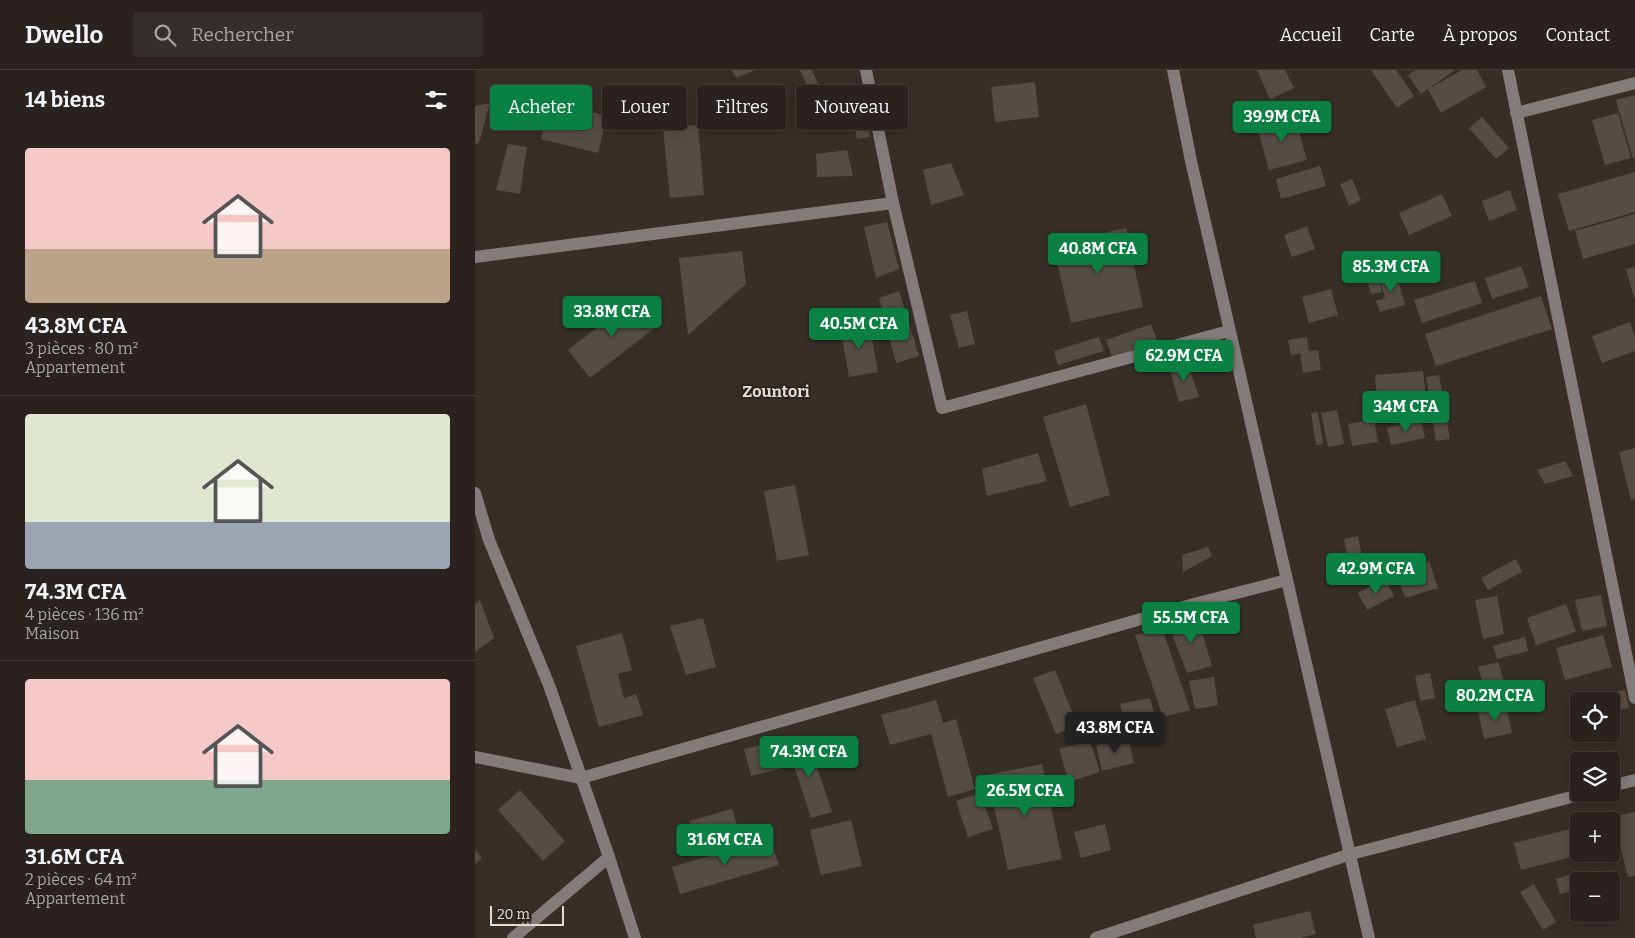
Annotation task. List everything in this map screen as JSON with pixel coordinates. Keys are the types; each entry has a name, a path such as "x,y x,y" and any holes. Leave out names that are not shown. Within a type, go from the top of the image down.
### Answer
{"street":[{"path":"866,70 893,203 942,408 1229,331"},
{"path":"1173,70 1229,331 1369,938"},
{"path":"1508,70 1635,698"},
{"path":"1516,113 1635,83"},
{"path":"475,257 893,203"},
{"path":"475,493 489,540 549,684 635,938"},
{"path":"475,532 489,540"},
{"path":"475,757 581,778 1184,607 1287,580"},
{"path":"1620,784 1635,780"},
{"path":"1096,938 1351,854 1570,797"},
{"path":"513,938 609,857"}],"building":[{"path":"732,70 755,70 736,78"},
{"path":"800,70 812,70 818,85 806,85"},
{"path":"1257,70 1285,70 1294,88 1270,99"},
{"path":"1371,70 1396,70 1414,96 1397,108"},
{"path":"1416,70 1455,70 1421,94 1408,75"},
{"path":"1462,70 1477,70 1486,87 1441,113 1428,89"},
{"path":"1035,82 1039,117 995,122 991,87"},
{"path":"1635,95 1635,158 1633,159 1616,100"},
{"path":"490,103 479,143 475,144 475,106"},
{"path":"592,112 602,115 602,130 604,130 598,153 541,139 543,130 592,130"},
{"path":"1618,113 1631,158 1605,165 1592,120"},
{"path":"1295,117 1307,160 1269,170 1257,127"},
{"path":"1482,117 1509,148 1496,159 1469,128"},
{"path":"697,125 698,130 704,195 670,198 663,130 687,130 687,126"},
{"path":"855,130 869,130 870,137 857,139"},
{"path":"508,144 527,147 520,194 496,190"},
{"path":"847,150 853,176 817,177 816,154"},
{"path":"951,163 964,195 931,205 923,170"},
{"path":"1320,166 1326,186 1281,199 1276,179"},
{"path":"1635,172 1635,212 1569,231 1558,194"},
{"path":"1352,179 1361,200 1349,206 1340,184"},
{"path":"1510,190 1517,210 1489,221 1482,201"},
{"path":"1442,194 1452,216 1409,235 1399,213"},
{"path":"1635,214 1635,244 1583,259 1575,231"},
{"path":"887,222 899,269 876,278 864,227"},
{"path":"1307,226 1315,249 1292,257 1284,235"},
{"path":"1126,228 1143,307 1071,323 1053,244"},
{"path":"742,251 746,284 688,335 679,258"},
{"path":"1521,266 1529,287 1492,299 1485,278"},
{"path":"1635,267 1635,298 1634,298 1626,269"},
{"path":"1376,269 1382,292 1371,294 1365,272"},
{"path":"1396,272 1405,305 1380,312 1376,301 1385,298 1379,277"},
{"path":"1475,281 1482,303 1422,323 1414,300"},
{"path":"1331,289 1338,315 1309,323 1302,297"},
{"path":"899,291 919,356 896,363 879,298"},
{"path":"1541,296 1552,329 1436,366 1425,334"},
{"path":"634,299 656,327 590,378 568,350"},
{"path":"967,311 975,344 959,348 950,315"},
{"path":"869,322 878,372 849,377 840,327"},
{"path":"1630,322 1635,337 1635,351 1602,363 1592,336"},
{"path":"1151,324 1158,343 1113,360 1106,340"},
{"path":"1099,337 1104,351 1058,365 1054,351"},
{"path":"1307,337 1309,351 1318,350 1321,370 1303,373 1300,353 1291,355 1288,340"},
{"path":"1187,361 1199,397 1179,402 1169,367"},
{"path":"1423,371 1427,408 1378,413 1375,375"},
{"path":"1439,375 1443,396 1430,398 1426,377"},
{"path":"1086,404 1110,495 1070,507 1043,417"},
{"path":"1337,410 1344,444 1328,447 1321,413"},
{"path":"1318,412 1323,444 1316,445 1311,413"},
{"path":"1446,415 1450,439 1436,441 1432,416"},
{"path":"1374,419 1378,442 1352,446 1348,424"},
{"path":"1421,420 1425,438 1391,445 1387,428"},
{"path":"1635,448 1635,499 1631,500 1619,452"},
{"path":"1038,453 1047,481 987,496 982,469"},
{"path":"1565,461 1573,476 1545,484 1537,470"},
{"path":"795,485 809,555 777,561 764,491"},
{"path":"1358,536 1365,571 1351,574 1344,539"},
{"path":"1208,547 1212,556 1183,572 1182,555"},
{"path":"1516,559 1522,572 1488,590 1481,578"},
{"path":"1429,561 1438,588 1405,598 1396,572"},
{"path":"1385,579 1394,596 1367,610 1358,593"},
{"path":"1601,595 1607,626 1582,631 1575,600"},
{"path":"1497,596 1504,634 1483,639 1475,600"},
{"path":"480,600 494,638 475,652 475,604"},
{"path":"1566,604 1576,632 1536,645 1527,618"},
{"path":"1197,615 1212,666 1187,673 1168,624"},
{"path":"703,618 716,667 686,675 670,626"},
{"path":"1162,628 1190,710 1163,717 1135,635"},
{"path":"622,633 632,670 618,674 624,698 636,694 643,715 599,727 576,646"},
{"path":"1603,635 1612,667 1565,680 1556,648"},
{"path":"1525,637 1528,651 1497,659 1493,646"},
{"path":"1498,662 1508,694 1488,700 1478,667"},
{"path":"1055,670 1078,726 1056,734 1033,678"},
{"path":"1430,673 1435,698 1420,701 1415,676"},
{"path":"1214,677 1218,705 1195,709 1189,681"},
{"path":"1625,690 1629,708 1620,710 1620,692 1616,692"},
{"path":"1150,698 1155,717 1125,724 1120,704"},
{"path":"936,700 943,723 956,719 975,789 948,797 931,734 890,745 881,715"},
{"path":"1415,700 1426,739 1397,747 1385,709"},
{"path":"1506,705 1512,733 1484,739 1478,711"},
{"path":"807,737 832,812 811,818 787,744"},
{"path":"1128,737 1134,763 1102,771 1096,745"},
{"path":"1090,740 1100,772 1069,782 1059,749"},
{"path":"773,742 780,769 751,776 744,749"},
{"path":"1042,764 1062,859 1008,870 987,775"},
{"path":"520,790 565,841 543,861 498,810"},
{"path":"980,793 993,829 968,837 956,801"},
{"path":"732,809 741,837 697,850 689,821"},
{"path":"1635,812 1635,876 1628,877 1620,845 1620,815"},
{"path":"851,820 862,866 821,875 810,830"},
{"path":"1105,824 1111,850 1081,858 1074,832"},
{"path":"1570,829 1570,857 1521,870 1514,843"},
{"path":"770,838 779,865 680,894 672,867"},
{"path":"475,850 482,858 475,864"},
{"path":"1569,875 1570,892 1560,894 1556,879"},
{"path":"1534,884 1556,922 1543,930 1520,892"},
{"path":"1310,911 1316,934 1301,938 1256,938 1253,925"}],"district":[{"name":"Zountori","path":"776,391"}]}
